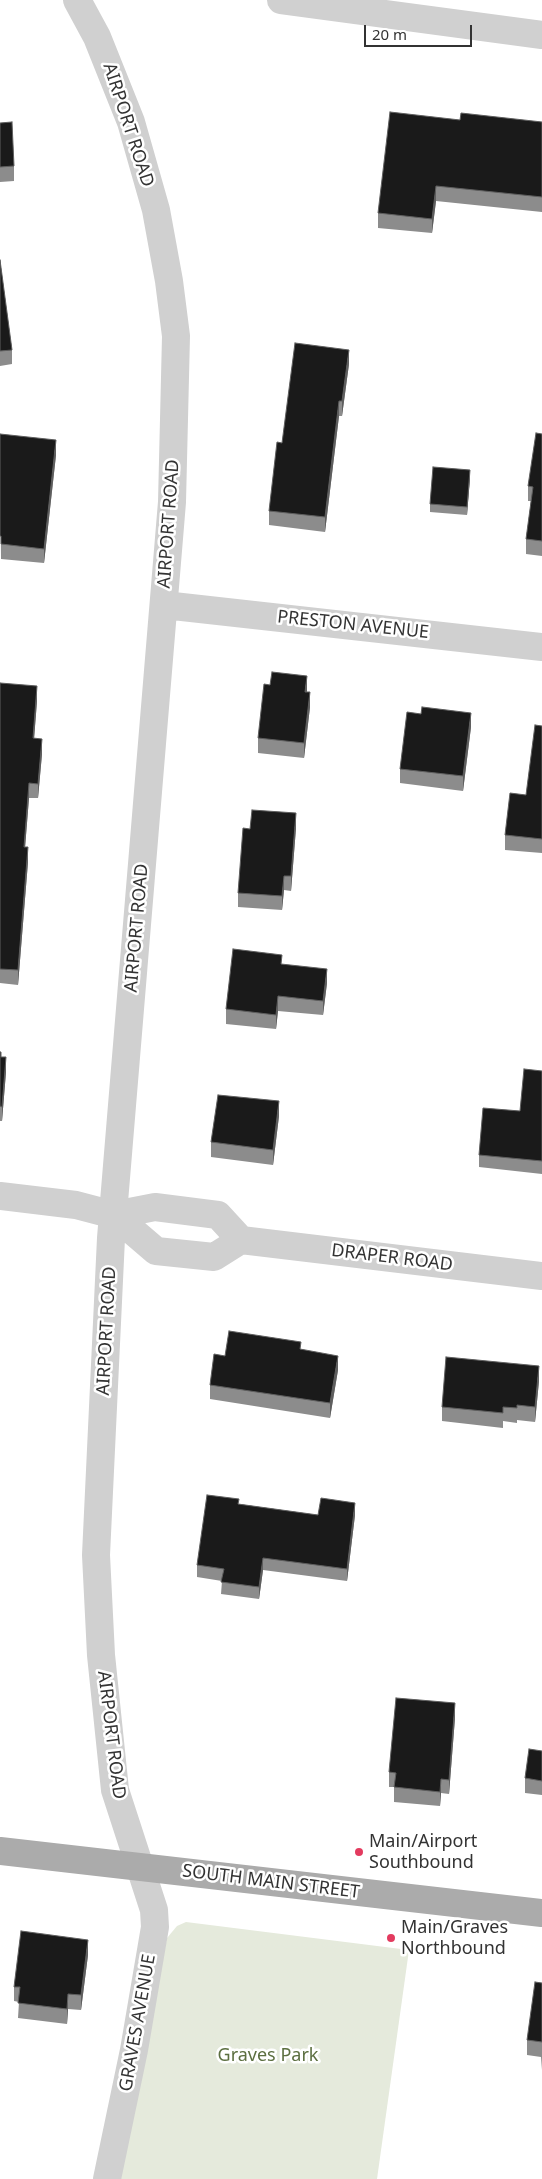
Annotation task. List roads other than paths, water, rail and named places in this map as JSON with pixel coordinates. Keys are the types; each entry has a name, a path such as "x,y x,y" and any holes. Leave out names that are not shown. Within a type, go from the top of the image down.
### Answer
{"main road":[{"name":"SOUTH MAIN STREET","path":"0,1851 542,1913"}],"street":[{"name":"AIRPORT ROAD","path":"77,0 97,37 131,122 156,210 169,282 176,336 172,502 111,1238 96,1555 101,1655 116,1790 140,1867"},
{"path":"281,0 542,35"},
{"name":"PRESTON AVENUE","path":"164,605 542,647"},
{"path":"0,1196 76,1205 114,1215 156,1251 214,1257 241,1240 218,1215 154,1207 114,1215"},
{"name":"DRAPER ROAD","path":"241,1240 542,1276"},
{"name":"GRAVES AVENUE","path":"107,2179 134,2050 155,1927 154,1910 140,1867"}],"place":[{"name":"Main/Airport Southbound","path":"359,1852"},
{"name":"Main/Graves Northbound","path":"391,1938"}],"park label":[{"name":"Graves Park","path":"268,2056"}]}
